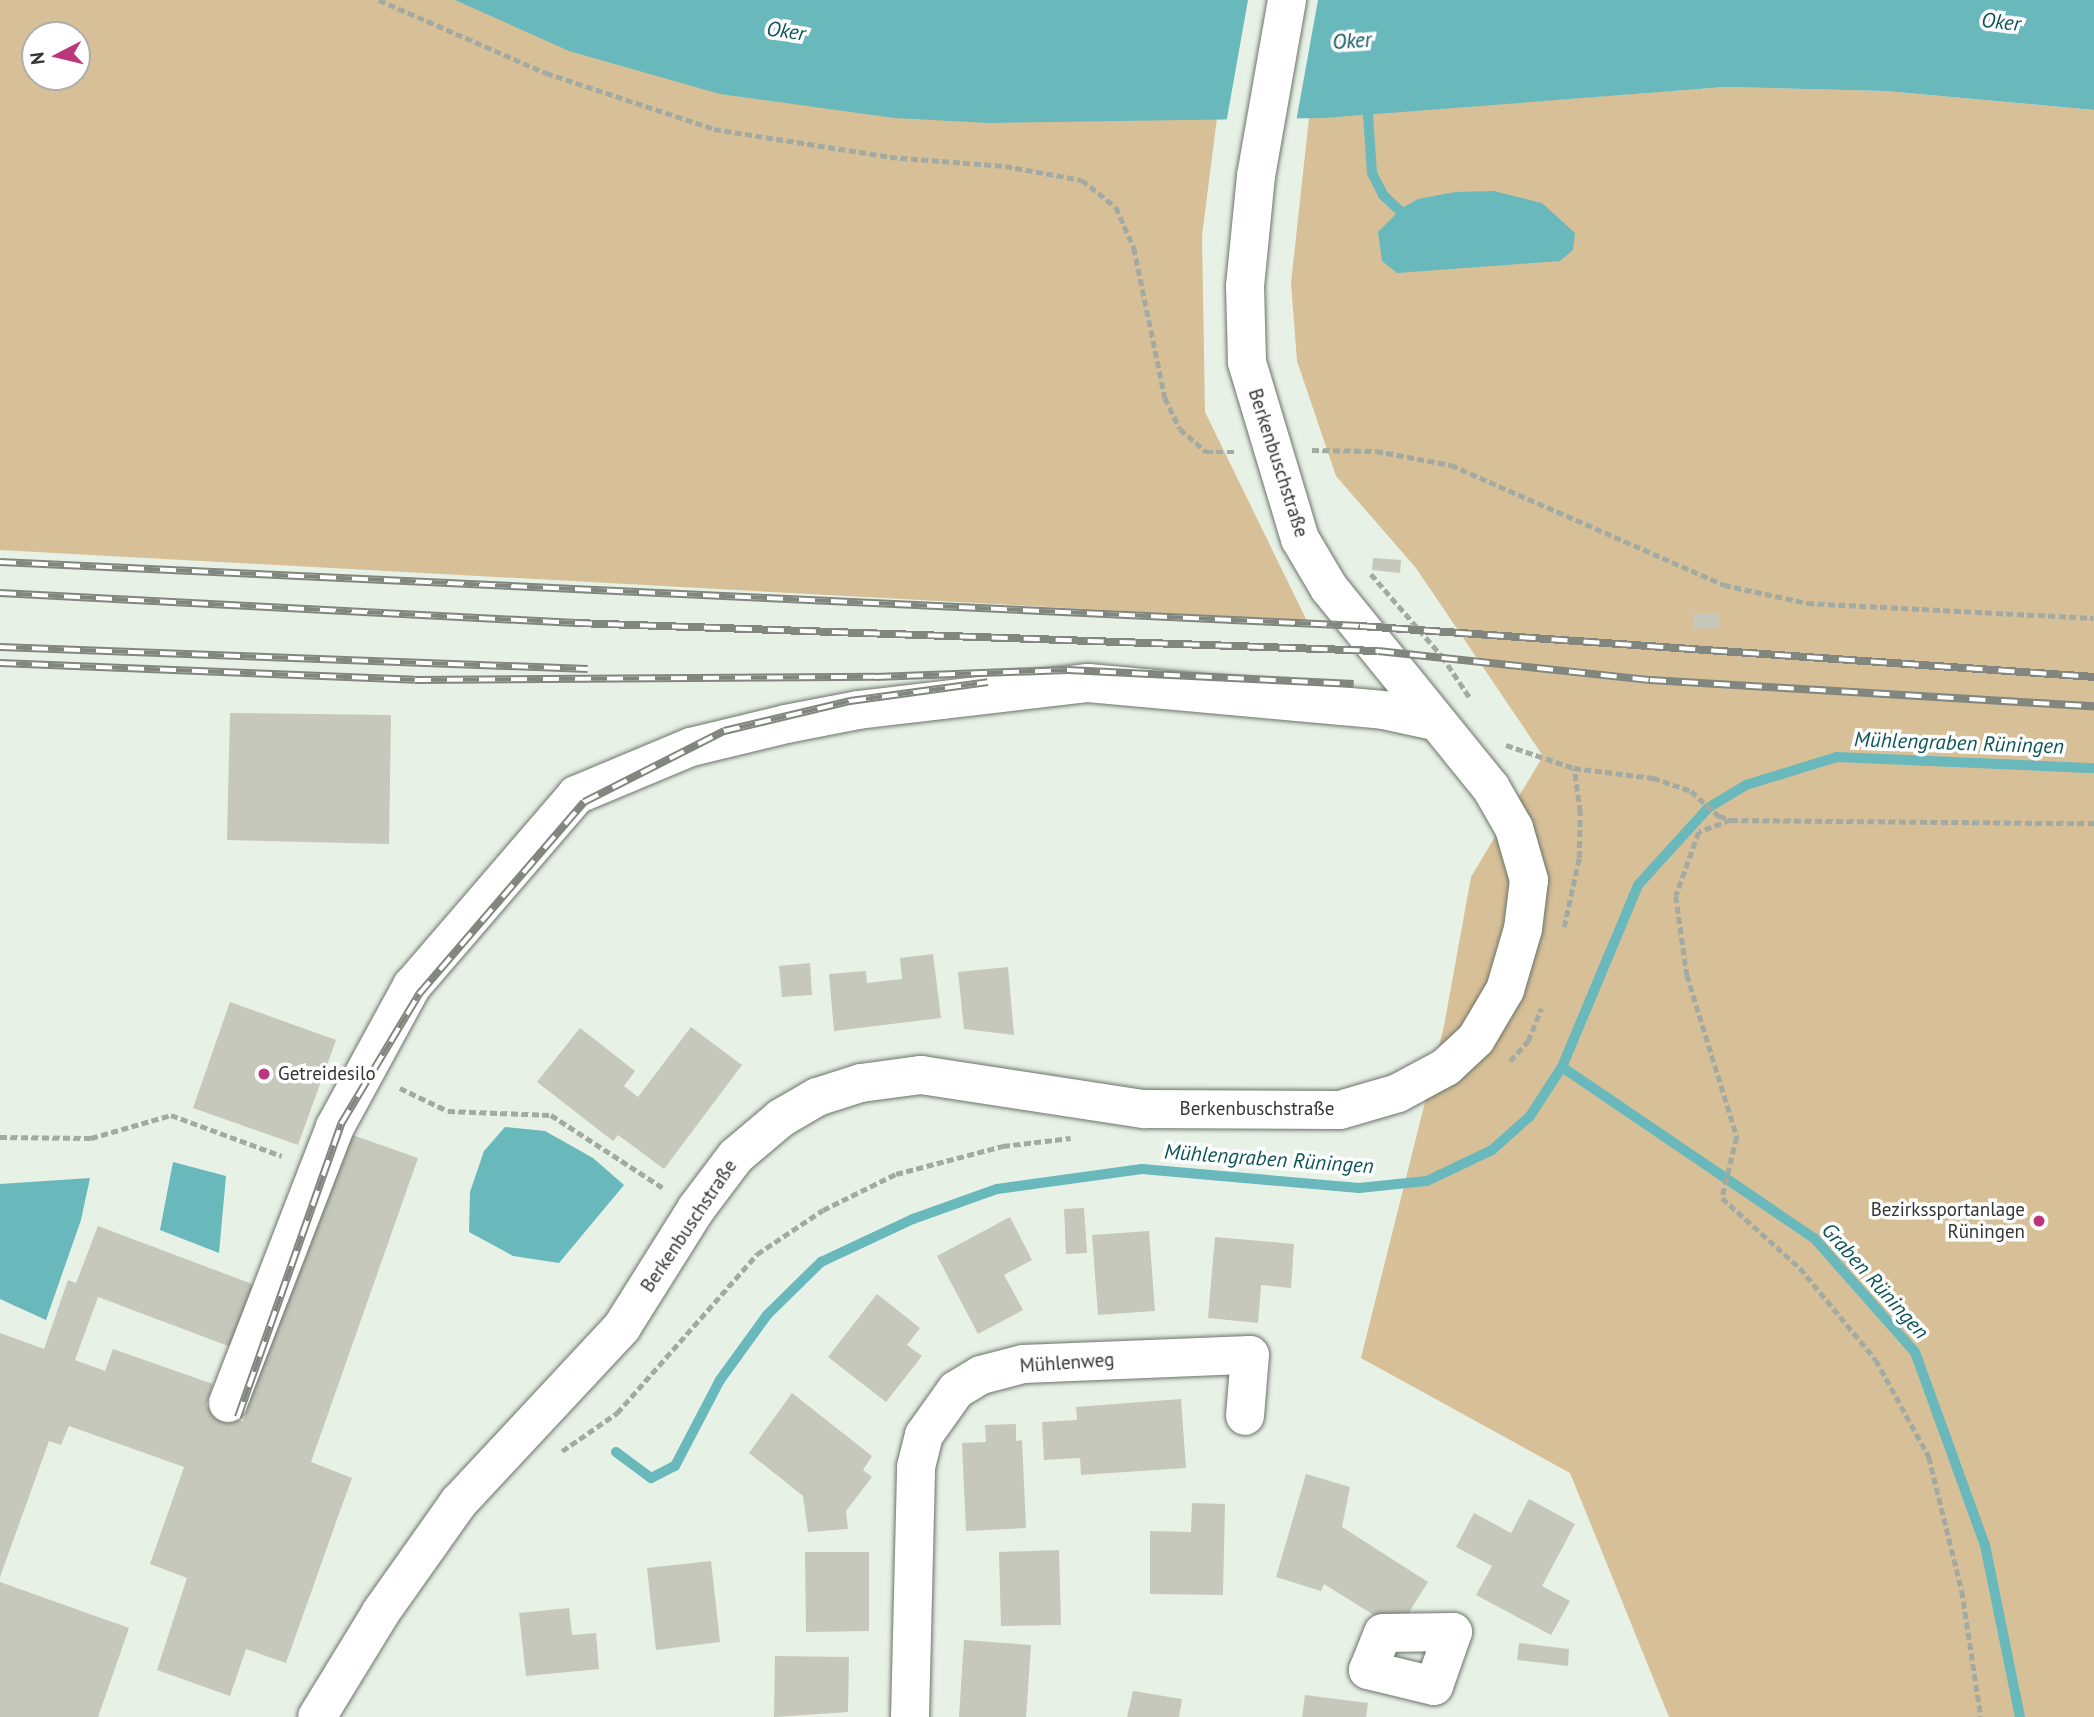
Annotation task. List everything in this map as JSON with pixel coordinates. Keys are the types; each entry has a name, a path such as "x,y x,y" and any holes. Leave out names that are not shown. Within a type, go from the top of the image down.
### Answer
{"street":[{"name":"Berkenbuschstraße","path":"317,1717 381,1612 458,1502 622,1326 696,1209 737,1156 781,1118 817,1097 861,1083 921,1075 1144,1109 1340,1110 1398,1093 1446,1067 1476,1039 1505,990 1523,929 1529,880 1514,828 1491,788 1434,721 1329,588 1300,539 1270,449 1247,362 1245,286 1256,176 1287,0"},
{"path":"228,1403 317,1169 364,1072 412,986 576,795 691,747 858,710 1088,683 1383,710 1434,721"},
{"name":"Mühlenweg","path":"910,1717 916,1467 924,1435 956,1390 981,1375 1023,1364 1250,1355 1245,1416"}],"path":[{"path":"379,0 546,73 714,130 890,157 1005,166 1082,180 1116,207 1134,248 1165,398 1181,429 1206,452 1270,449 1376,451 1451,465 1724,585 1807,603 2094,618"},
{"path":"1311,450 1315,463"},
{"path":"1366,569 1442,656 1473,702"},
{"path":"1494,741 1574,768 1653,778 1691,791 1719,816 1731,820 2094,823"},
{"path":"1562,934 1578,858 1580,812 1574,768"},
{"path":"1731,820 1699,832 1676,896 1687,975 1737,1137 1722,1198 1800,1268 1876,1360 1929,1457 1962,1591 1981,1717"},
{"path":"1505,1065 1528,1041 1543,1003"},
{"path":"364,1072 448,1111 551,1115 696,1209"},
{"path":"0,1137 91,1138 171,1115 317,1169"},
{"path":"551,1458 617,1413 757,1254 823,1210 896,1174 1003,1146 1078,1138"}],"shaded area":[{"path":"0,0 1232,0 1202,236 1205,412 1307,621 0,550"},
{"path":"1725,87 1886,91 2094,110 2094,1717 1669,1717 1570,1473 1361,1358 1444,1026 1471,877 1543,756 1416,568 1336,476 1297,361 1291,283 1309,118"}],"water":[{"name":"Oker","path":"455,0 2094,0 2094,110 1886,91 1725,87 1324,118 989,123 894,118 720,94 569,51"},
{"path":"1494,191 1542,203 1575,233 1573,250 1560,261 1397,273 1382,261 1378,232 1402,208 1418,199 1455,192"},
{"path":"505,1127 545,1131 593,1158 624,1185 559,1263 513,1256 469,1232 470,1192 484,1151"},
{"path":"173,1162 226,1176 219,1253 160,1230"},
{"path":"90,1178 81,1220 46,1320 0,1299 0,1184"}],"pier":[{"path":"1248,0 1318,0 1296,122 1226,124"}],"building":[{"path":"1373,558 1401,560 1400,573 1372,570"},
{"path":"1693,613 1719,613 1719,628 1693,629"},
{"path":"230,713 391,715 389,844 227,840"},
{"path":"933,954 941,1018 834,1031 829,974 866,971 867,983 902,979 900,958"},
{"path":"810,963 812,995 782,997 779,966"},
{"path":"1008,967 1014,1035 964,1029 958,972"},
{"name":"Getreidesilo","path":"230,1002 336,1040 298,1145 193,1108"},
{"path":"691,1027 742,1065 664,1169 618,1135 613,1141 537,1082 580,1028 635,1071 624,1086 638,1097"},
{"path":"344,1132 418,1158 311,1462 352,1478 286,1663 246,1649 230,1696 157,1670 187,1578 150,1564 184,1467 69,1426 61,1445 49,1441 0,1577 0,1333 44,1349 68,1280 76,1283 98,1226 255,1285 231,1347 98,1297 75,1360 105,1371 113,1349 213,1384 206,1406 243,1422"},
{"path":"1084,1208 1087,1253 1066,1254 1064,1209"},
{"path":"1010,1217 1032,1260 1004,1275 1023,1310 978,1334 937,1256"},
{"path":"1149,1231 1155,1311 1098,1315 1092,1235"},
{"path":"1215,1237 1294,1244 1291,1288 1261,1285 1258,1323 1208,1318"},
{"path":"877,1294 920,1328 907,1345 922,1356 886,1402 828,1357"},
{"path":"792,1393 872,1456 863,1470 872,1477 846,1511 848,1529 808,1532 803,1496 749,1453"},
{"path":"1181,1399 1186,1468 1081,1475 1080,1458 1044,1460 1042,1422 1077,1420 1076,1407"},
{"path":"1016,1424 1016,1441 1022,1440 1026,1528 966,1531 962,1443 986,1442 985,1425"},
{"path":"1306,1474 1350,1487 1342,1527 1428,1582 1398,1630 1324,1584 1321,1591 1276,1577"},
{"path":"1529,1499 1575,1524 1542,1586 1570,1601 1551,1635 1476,1595 1492,1566 1456,1547 1474,1513 1511,1533"},
{"path":"1192,1503 1225,1504 1223,1595 1150,1594 1150,1531 1191,1532"},
{"path":"1059,1550 1061,1625 1001,1626 999,1552"},
{"path":"805,1552 869,1552 869,1631 806,1632"},
{"path":"711,1561 720,1642 656,1650 647,1568"},
{"path":"0,1582 129,1628 98,1717 0,1717"},
{"path":"569,1608 572,1635 596,1633 599,1669 526,1676 519,1613"},
{"path":"964,1640 1031,1645 1026,1717 959,1717"},
{"path":"1519,1643 1569,1649 1568,1666 1517,1660"},
{"path":"775,1656 849,1657 848,1712 774,1717"},
{"path":"1133,1691 1182,1699 1179,1717 1127,1717"},
{"path":"1305,1695 1368,1703 1366,1717 1302,1717"}],"waterway":[{"path":"1367,101 1372,173 1383,195 1400,211"},
{"name":"Mühlengraben Rüningen","path":"616,1452 651,1478 675,1466 720,1380 767,1315 821,1262 913,1219 997,1189 1142,1169 1359,1188 1427,1181 1492,1150 1530,1116 1562,1067 1638,885 1708,808 1746,785 1837,757 2094,768"},
{"name":"Graben Rüningen","path":"1562,1067 1814,1238 1915,1352 1985,1545 2020,1717"}],"railway":[{"path":"0,562 1360,626 2094,677"},
{"path":"0,593 576,623 1378,651 1650,680 2094,706"},
{"path":"0,647 588,669"},
{"path":"0,663 415,680 875,677 1068,670 1354,684"},
{"path":"238,1417 341,1124 419,994 584,802 724,731 850,701 988,682"}],"place":[{"name":"Getreidesilo","path":"264,1074"},
{"name":"Bezirkssportanlage Rüningen","path":"2039,1221"}]}
